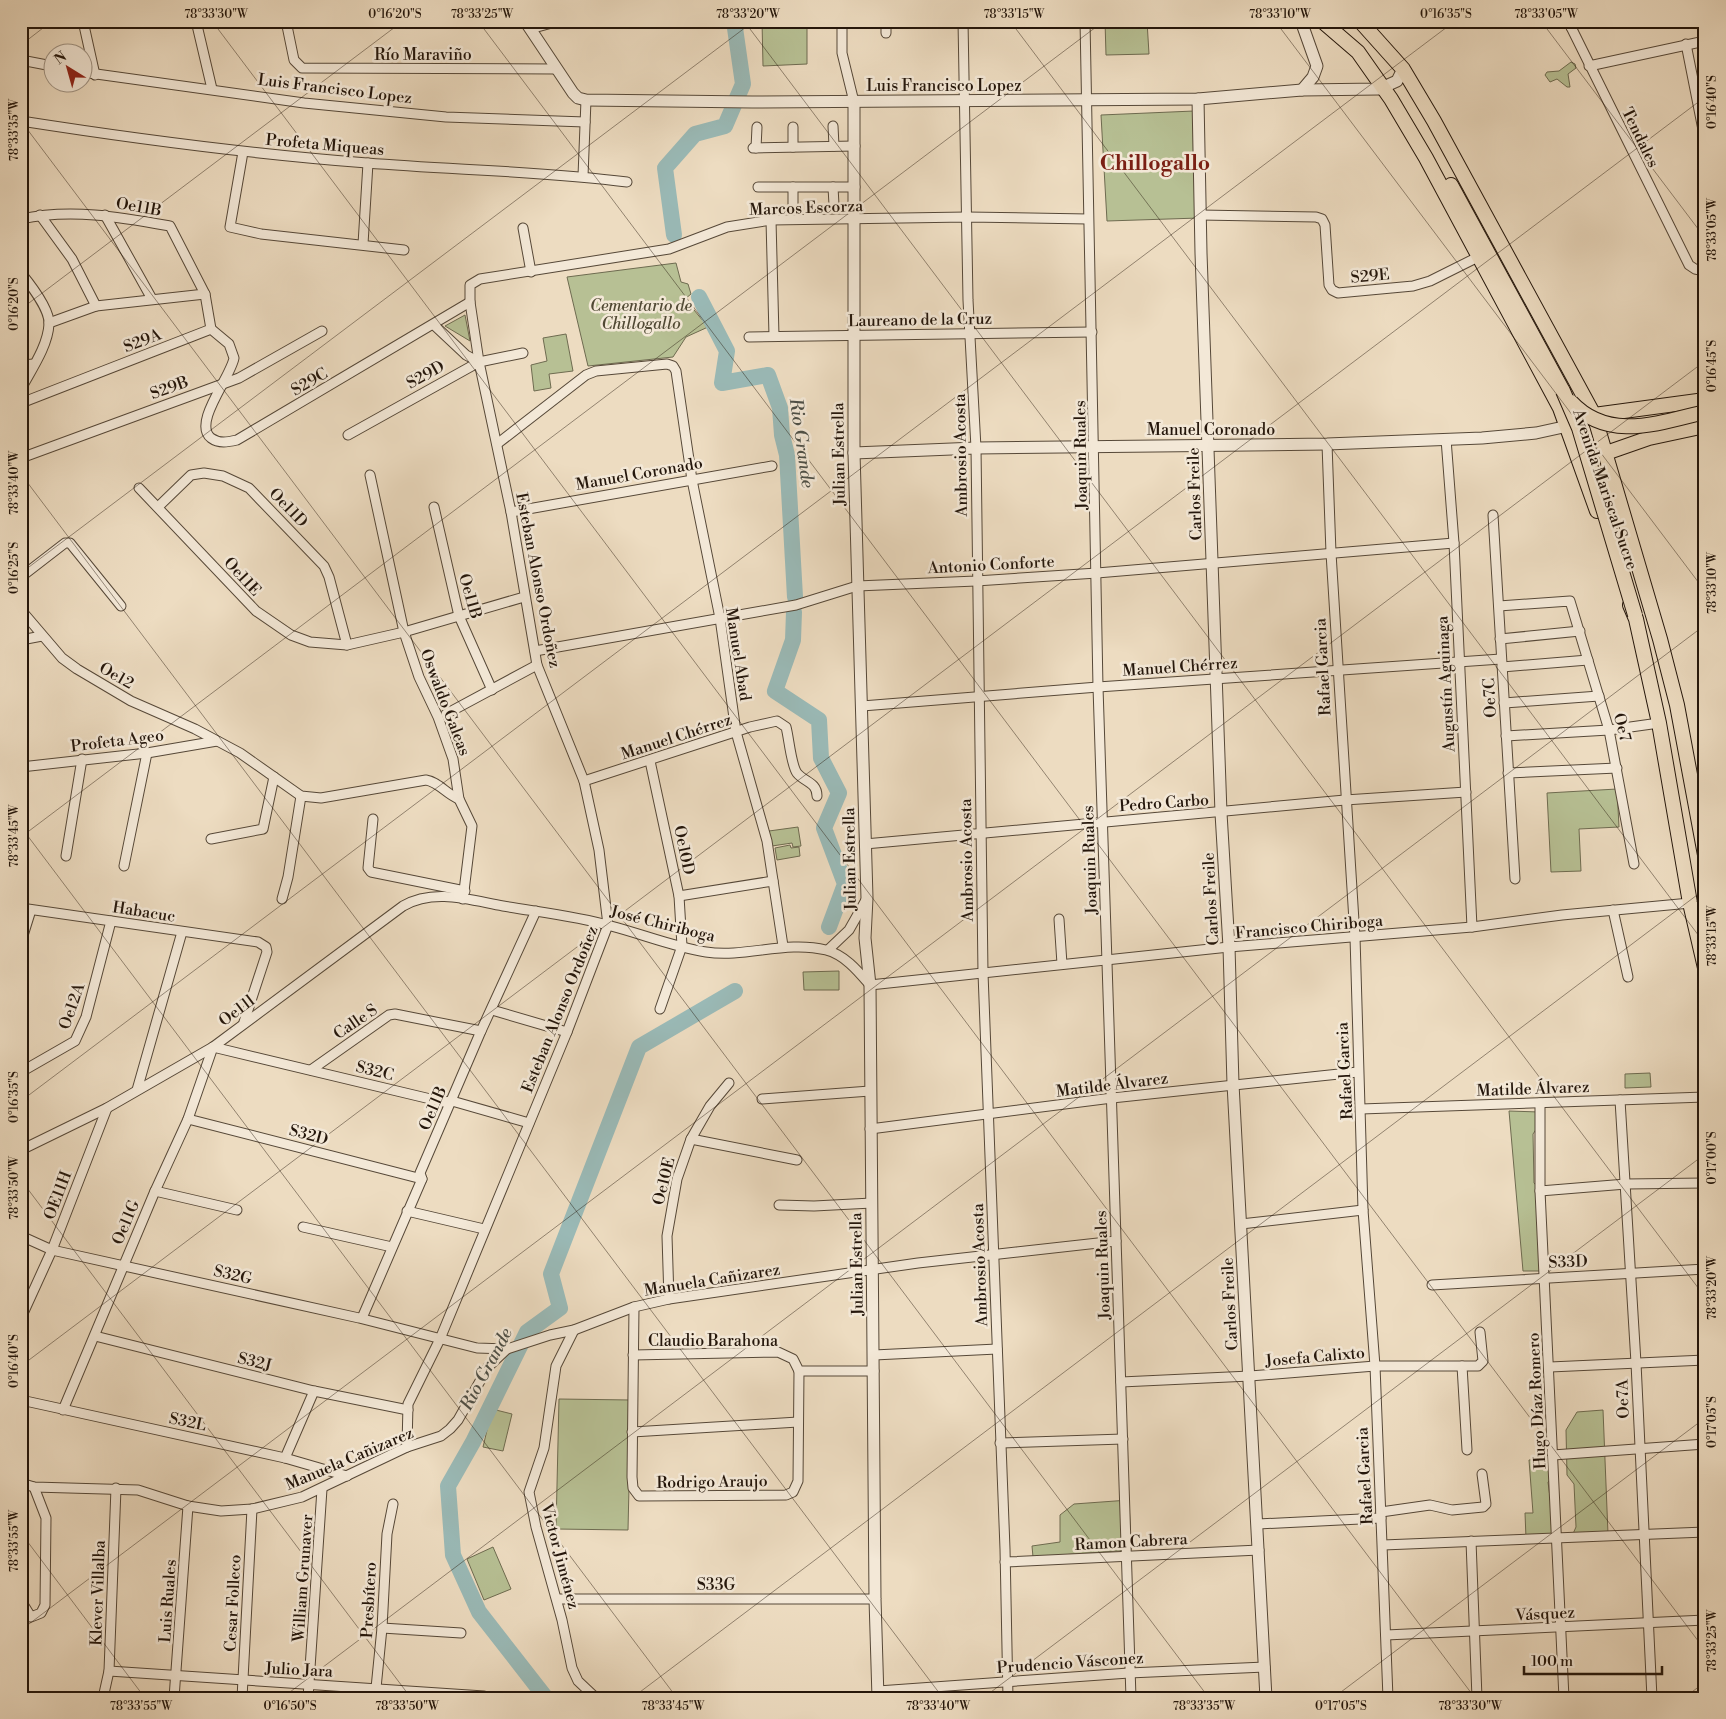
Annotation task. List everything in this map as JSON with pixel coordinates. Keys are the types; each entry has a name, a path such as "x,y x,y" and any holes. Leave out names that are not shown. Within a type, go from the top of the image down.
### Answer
{"main road":[{"name":"Avenida Mariscal Sucre","path":"1322,21 1358,52 1388,93 1426,158 1568,426 1618,577 1635,617 1659,723 1690,903 1705,968"},
{"name":"Avenida Mariscal Sucre","path":"1360,21 1402,69 1434,121 1594,415 1660,639 1677,705 1705,855"},
{"path":"1388,93 1411,115 1434,154 1563,391 1579,428 1635,617"},
{"path":"1563,391 1572,403 1588,416 1601,423 1620,426 1660,423 1705,412"},
{"path":"1568,426 1594,415 1705,400"},
{"path":"1606,453 1649,438 1705,426"}],"street":[{"path":"83,21 95,75"},
{"path":"196,21 212,89"},
{"name":"Río Maraviño","path":"286,21 294,60 302,68 556,69"},
{"path":"559,21 528,25 576,97 586,100 583,176"},
{"name":"Julian Estrella","path":"842,21 842,53 854,102 855,146 854,453 867,898 865,938 870,985 875,1599 878,1694"},
{"path":"886,21 886,33"},
{"name":"Ambrosio Acosta","path":"963,21 963,102 970,333 976,448 976,581 983,973 1005,1562 1008,1698"},
{"name":"Joaquin Ruales","path":"1085,21 1098,687 1130,1698"},
{"path":"1302,21 1318,66 1302,90"},
{"path":"1569,24 1582,21"},
{"name":"Tendales","path":"1569,24 1688,265 1705,271"},
{"path":"1589,66 1705,40"},
{"path":"1686,44 1705,140"},
{"path":"21,60 42,64"},
{"path":"1388,93 1397,81 1402,69"},
{"name":"Luis Francisco Lopez","path":"92,74 212,89 304,103 446,117 585,122"},
{"name":"Luis Francisco Lopez","path":"586,100 963,102 1198,99 1302,90 1388,93"},
{"name":"Carlos Freile","path":"1198,99 1200,215 1221,813 1229,947 1233,1084 1266,1698"},
{"name":"Profeta Miqueas","path":"21,121 243,152 368,163 583,176 627,182"},
{"path":"833,126 834,146"},
{"path":"793,127 793,147"},
{"path":"757,128 754,148 855,146"},
{"path":"243,152 230,227 261,234 404,250"},
{"path":"363,244 368,163"},
{"path":"793,186 793,204"},
{"path":"758,187 855,187"},
{"path":"833,187 834,205"},
{"path":"40,215 72,259 96,306"},
{"name":"Oe11B","path":"21,219 40,215 105,215 170,226 205,294 211,329"},
{"path":"105,215 152,299"},
{"name":"S29E","path":"1200,215 1316,216 1322,219 1325,225 1329,285 1332,290 1338,293 1413,286 1430,281 1478,257"},
{"name":"Marcos Escorza","path":"472,282 480,279 668,249 727,227 771,220 967,217 1088,219"},
{"path":"771,220 774,336"},
{"path":"523,228 531,272"},
{"path":"21,273 34,290 49,323 44,342 21,389"},
{"name":"Esteban Alonso Ordoñez","path":"407,1447 408,1404 440,1339 567,1032 608,925 599,850 584,781 537,665 534,651 511,512 479,362 470,302 469,290 472,282"},
{"path":"49,323 96,306 205,294"},
{"name":"S29C","path":"222,384 206,416 204,428 212,439 228,442 237,440 470,302"},
{"path":"434,325 466,355 479,362"},
{"path":"211,329 224,338 233,350 233,364 222,384"},
{"name":"S29A","path":"21,403 211,329"},
{"name":"S29B","path":"21,458 239,378 322,331"},
{"name":"Laureano de la Cruz","path":"749,338 774,336 1092,332"},
{"name":"S29D","path":"348,435 479,362 523,353"},
{"path":"21,365 34,364"},
{"name":"Manuel Abad","path":"497,444 586,375 596,371 667,364 673,366 676,372 692,480 720,618 736,732 767,841 783,946"},
{"name":"Manuel Coronado","path":"854,453 976,448 1327,444 1446,440 1528,434 1568,426"},
{"name":"Augustín Aguinaga","path":"1446,440 1454,543 1458,662 1472,927"},
{"name":"Rafael Garcia","path":"1327,444 1330,553 1355,937 1358,1072 1362,1109 1363,1210 1375,1366 1388,1698"},
{"name":"Manuel Coronado","path":"511,512 772,466"},
{"name":"Oe11D","path":"158,507 185,479 197,473 223,476 249,488 324,566 347,645"},
{"name":"Oswaldo Galeas","path":"370,475 404,632 419,677 438,718 453,759 460,799 472,826 464,895"},
{"name":"Oe11E","path":"139,488 256,612 272,624 310,642 347,645 404,632 524,597"},
{"name":"Oe11B","path":"434,507 459,616 492,690"},
{"name":"Oe7C","path":"1493,515 1515,879"},
{"path":"21,578 66,543 70,544 121,606"},
{"name":"Antonio Conforte","path":"534,651 796,604 857,586 1097,573 1454,543"},
{"name":"Oe7","path":"1499,606 1570,600 1609,730 1618,768 1634,864"},
{"name":"Oe12","path":"21,610 62,658 77,669 131,701 188,725 217,741"},
{"path":"1500,638 1580,631"},
{"path":"21,640 42,636"},
{"name":"Manuel Chérrez","path":"862,706 1098,687 1458,662 1502,663 1588,660"},
{"path":"446,714 537,665"},
{"path":"1504,703 1599,696"},
{"name":"Manuel Chérrez","path":"584,781 736,732 777,721 783,723 786,727 793,765 798,774 816,788 817,796"},
{"path":"1506,736 1609,730 1659,723"},
{"path":"217,741 240,753 301,796 321,798 426,780 432,781 448,795 460,799"},
{"name":"Profeta Ageo","path":"21,767 147,753 217,741"},
{"path":"124,866 147,753"},
{"path":"66,856 82,759"},
{"name":"Oe10D","path":"650,761 679,896 682,946"},
{"path":"1508,773 1618,768"},
{"path":"211,838 263,830 274,778"},
{"name":"Pedro Carbo","path":"865,844 1103,821 1221,813 1345,800 1466,792"},
{"path":"282,899 288,878 301,796"},
{"path":"373,818 368,868 371,872 464,895"},
{"path":"679,896 773,881"},
{"name":"José Chiriboga","path":"464,895 608,925 707,952 732,952 783,946 828,950 847,960 870,985"},
{"name":"Oe11l","path":"21,1150 107,1108 213,1047 244,1022 408,903 438,896 464,895"},
{"path":"828,950 849,930 867,898"},
{"name":"Francisco Chiriboga","path":"870,985 1107,959 1472,927 1690,903"},
{"path":"21,942 26,909"},
{"name":"Habacuc","path":"26,909 182,932 255,940 261,943 266,947 267,952 244,1022"},
{"path":"1613,910 1628,977"},
{"name":"Oe11B","path":"362,1318 422,1179 420,1173 481,1030 492,1010 536,911"},
{"path":"1059,919 1062,964"},
{"name":"Oe12A","path":"21,1072 75,1041 86,1017 111,921"},
{"path":"137,1090 182,932"},
{"path":"660,1009 682,946"},
{"path":"492,1010 567,1032"},
{"name":"Calle S","path":"312,1070 389,1015 395,1014 481,1030"},
{"name":"S32C","path":"213,1047 443,1102 452,1101 529,1123"},
{"name":"Oe11G","path":"63,1410 123,1265 188,1119 213,1047"},
{"name":"Matilde Álvarez","path":"870,1129 1112,1098 1358,1072"},
{"name":"Oe10E","path":"669,1299 667,1236 676,1179 691,1139 710,1106 729,1083"},
{"path":"762,1099 870,1091"},
{"name":"Matilde Álvarez","path":"1362,1109 1705,1097"},
{"name":"Oe7A","path":"1620,1100 1636,1363 1642,1534 1652,1698"},
{"name":"Hugo Díaz Romero","path":"1540,1103 1540,1191 1550,1367 1564,1698"},
{"name":"OE11H","path":"21,1318 52,1250 107,1108"},
{"name":"S32D","path":"188,1119 422,1179"},
{"path":"691,1139 797,1160"},
{"path":"1540,1191 1626,1184 1705,1183"},
{"path":"155,1191 236,1210"},
{"path":"779,1205 814,1206 872,1203"},
{"path":"1241,1224 1363,1210"},
{"path":"408,1211 484,1229"},
{"path":"303,1227 392,1247"},
{"name":"S32G","path":"21,1236 52,1250 362,1318 477,1348 507,1349"},
{"name":"Manuela Cañizarez","path":"21,1484 34,1487 116,1488 148,1492 188,1506 220,1511 252,1509 302,1497 407,1447 441,1436 450,1430 458,1420 488,1367 507,1349 550,1335 574,1330 634,1307 669,1299 993,1253 1116,1241"},
{"name":"S33D","path":"1432,1285 1705,1269"},
{"name":"Rodrigo Araujo","path":"634,1307 632,1355 633,1488 638,1496 786,1496 793,1492 797,1485 799,1371"},
{"name":"Victor Jiménez","path":"574,1330 556,1366 544,1448 528,1492 557,1599 574,1675 596,1698"},
{"name":"Josefa Calixto","path":"1121,1382 1250,1376 1375,1366 1481,1365 1480,1332"},
{"name":"S32J","path":"95,1336 314,1391 408,1410"},
{"path":"874,1355 997,1349"},
{"name":"Claudio Barahona","path":"632,1355 778,1352 793,1359 799,1371"},
{"path":"1550,1367 1705,1360"},
{"path":"1462,1366 1467,1450"},
{"path":"799,1371 874,1370"},
{"path":"285,1458 314,1391"},
{"name":"S32L","path":"21,1400 285,1458 347,1476"},
{"path":"632,1432 798,1422"},
{"path":"1000,1443 1123,1439"},
{"path":"1553,1455 1705,1444"},
{"path":"1258,1524 1381,1515 1430,1505 1452,1510 1483,1507 1486,1504 1482,1474"},
{"path":"21,1601 31,1617 37,1616 44,1605 46,1518 34,1487"},
{"name":"Klever Villalba","path":"102,1698 109,1671 116,1488"},
{"name":"William Grunaver","path":"308,1698 322,1489"},
{"name":"Presbítero","path":"375,1694 382,1628 387,1534 393,1504"},
{"name":"Luis Ruales","path":"174,1698 188,1506"},
{"name":"Cesar Folleco","path":"242,1698 252,1509"},
{"path":"1383,1545 1705,1532"},
{"path":"1471,1541 1477,1698"},
{"name":"Ramon Cabrera","path":"1005,1562 1259,1550"},
{"name":"S33G","path":"557,1599 875,1599"},
{"name":"Vásquez","path":"1386,1635 1705,1620"},
{"path":"382,1628 461,1633"},
{"name":"Prudencio Vásconez","path":"878,1694 1129,1672 1265,1667"},
{"name":"Julio Jara","path":"109,1671 243,1681 310,1683 375,1694 484,1696 486,1698"}],"green space":[{"path":"762,21 807,21 807,64 763,66"},
{"path":"1105,21 1147,21 1149,54 1106,55"},
{"path":"1571,62 1575,64 1576,68 1568,74 1570,87 1567,87 1557,79 1550,82 1545,75 1547,72 1559,71"},
{"path":"1194,111 1199,218 1107,221 1101,115"},
{"name":"Cementario de Chillogallo","path":"676,263 681,282 688,284 691,294 685,299 708,327 686,337 673,357 588,366 567,277"},
{"path":"465,315 470,341 445,326"},
{"path":"566,334 573,371 549,374 551,388 534,391 531,365 547,361 543,338"},
{"path":"1617,789 1619,827 1579,829 1581,871 1551,872 1547,793"},
{"path":"798,827 801,846 793,847 792,843 772,846 769,831"},
{"path":"790,845 791,848 799,847 800,856 777,860 775,848"},
{"path":"839,971 839,990 804,990 803,972"},
{"path":"1650,1073 1651,1087 1625,1088 1625,1074"},
{"path":"1509,1111 1539,1112 1539,1125 1533,1134 1534,1183 1545,1195 1546,1271 1523,1271"},
{"path":"559,1399 631,1400 628,1530 556,1529"},
{"path":"492,1409 512,1414 503,1451 483,1447"},
{"path":"1603,1410 1608,1534 1572,1536 1576,1527 1574,1484 1567,1475 1566,1430 1577,1412"},
{"path":"1556,1457 1556,1476 1548,1482 1554,1528 1559,1537 1526,1538 1525,1513 1533,1513 1529,1460"},
{"path":"1129,1500 1131,1550 1033,1557 1032,1546 1060,1542 1060,1515 1074,1504"},
{"path":"493,1547 511,1589 484,1600 467,1559"}],"waterway":[{"name":"Rio Grande","path":"674,235 665,168 695,134 725,126 743,84 734,21"},
{"name":"Rio Grande","path":"699,297 727,351 722,383 768,375 780,408 782,435 787,455 795,597"},
{"name":"Rio Grande","path":"794,612 793,640 775,691 819,720 821,758 839,793 824,828 845,884 829,927"},
{"name":"Rio Grande","path":"546,1698 479,1612 453,1555 448,1486 473,1442 527,1332 560,1308 551,1274 639,1047 735,991"}],"district":[{"name":"Chillogallo","path":"1155,163"}]}
